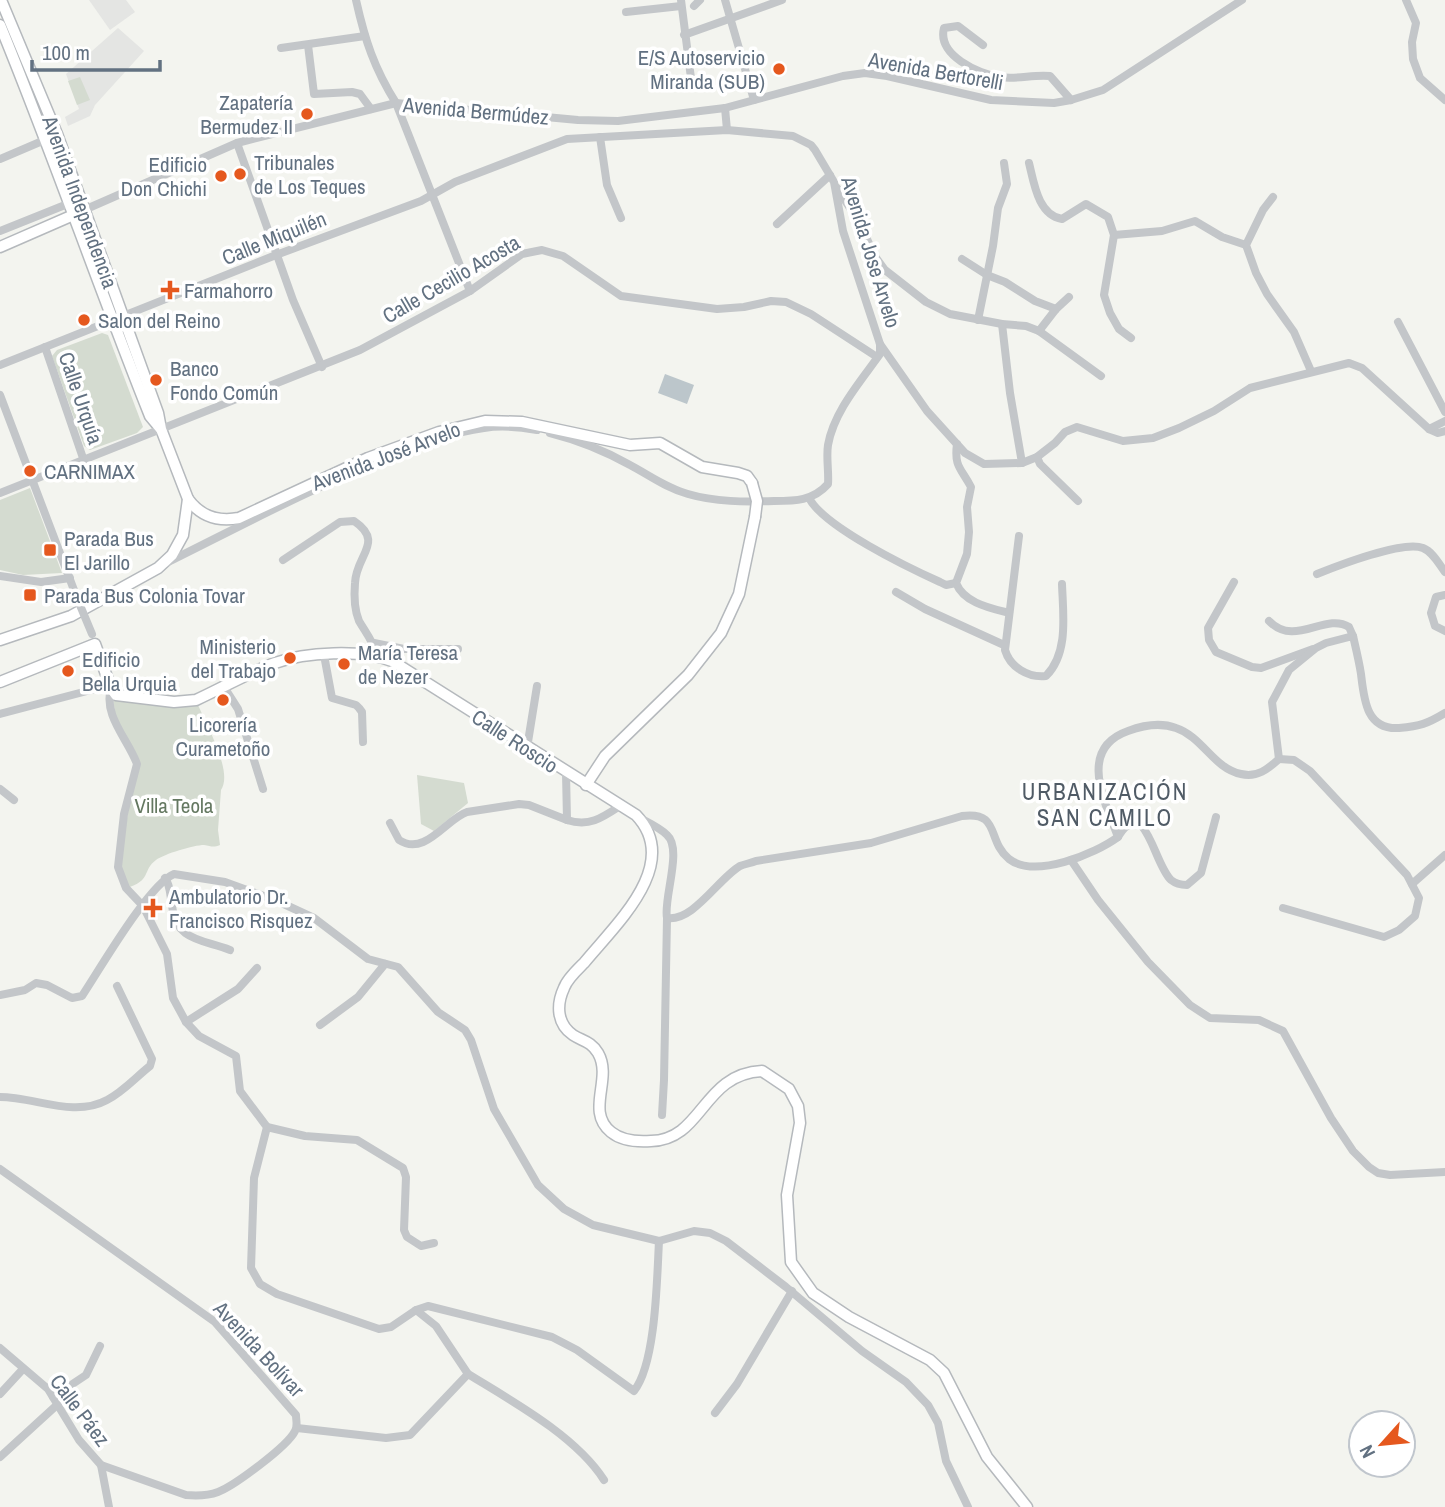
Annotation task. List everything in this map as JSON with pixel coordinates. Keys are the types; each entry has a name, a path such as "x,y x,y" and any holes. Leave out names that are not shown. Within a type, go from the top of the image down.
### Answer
{"street":[{"name":"Avenida Independencia","path":"1,0 57,134 79,213 150,416 161,429 188,499"},
{"path":"356,0 379,77 396,103 470,291"},
{"path":"725,0 754,100"},
{"path":"684,35 782,0"},
{"name":"Avenida Bertorelli","path":"725,108 844,76 865,74 887,76 991,100 1055,103 1071,100 1103,90 1242,0"},
{"path":"1406,0 1416,23 1412,42 1413,59 1420,78 1445,100"},
{"path":"626,12 681,3 692,86"},
{"name":"Avenida Independencia","path":"0,25 70,203 79,213"},
{"path":"984,45 958,26 944,28 945,44 957,59 1001,78 1050,76 1071,100"},
{"path":"281,48 365,36"},
{"path":"308,45 314,94 360,94 371,109"},
{"name":"Avenida Bermúdez","path":"0,247 237,143 396,103 578,120 618,121 725,108"},
{"path":"725,108 727,130"},
{"path":"578,120 579,138"},
{"name":"Calle Miquilén","path":"0,365 432,196 455,183 568,139 727,130"},
{"name":"Avenida Jose Arvelo","path":"727,130 793,136 815,150 832,178 843,231 880,344 877,357 831,430 827,453 828,484 821,492 809,498"},
{"path":"600,138 607,185 621,218"},
{"path":"0,159 47,139"},
{"path":"237,143 276,255 321,367"},
{"path":"978,320 998,208 1007,184 1004,163"},
{"path":"1029,163 1036,192 1054,218 1062,219 1086,204 1108,217 1114,235 1104,295 1119,329 1130,338"},
{"path":"777,224 832,178 885,270 926,302 950,314 1002,324 1018,324 1039,331 1101,376"},
{"path":"1273,197 1262,210 1246,245 1256,273 1267,294 1294,332 1311,371"},
{"path":"0,231 70,203"},
{"path":"1114,235 1163,232 1195,221 1222,237 1246,245"},
{"name":"Calle Cecilio Acosta","path":"0,493 360,350 470,291 522,254 542,250 553,252 576,264 610,291 621,296 717,309 771,301 786,302 811,314 877,357"},
{"path":"962,259 1035,301 1056,309"},
{"path":"1039,331 1069,297"},
{"path":"1398,322 1445,412"},
{"path":"1002,324 1022,463"},
{"path":"880,344 927,411 965,453 984,464 1022,463 1037,457 1065,432 1077,427 1123,441 1153,438 1214,411 1250,387 1349,363 1362,368 1429,429 1438,433 1445,431"},
{"name":"Calle Urquía","path":"45,348 84,460"},
{"path":"0,394 111,687 108,699 111,713 138,764 124,814 118,867 126,888 143,906 166,954 173,998 186,1022 199,1036 236,1056 240,1091 267,1127 305,1136 357,1140 403,1168 406,1177 404,1230 407,1237 421,1246 434,1243"},
{"name":"Avenida José Arvelo","path":"188,499 208,516 225,520 239,518 368,458 439,432 485,421 522,422 623,443 660,443 702,467 747,475 757,501 755,517 739,594 721,633 688,675 605,756 586,785"},
{"path":"1429,429 1445,421"},
{"name":"Avenida José Arvelo","path":"0,640 71,616 158,568 335,479 454,434 486,427 507,426 550,433 618,459"},
{"path":"623,443 618,459 658,482 689,495 739,502 795,501 809,498 822,514 878,551 946,585 956,583"},
{"path":"957,444 955,457 958,468 971,487 967,507 967,554 956,583 963,596 989,608 1009,613"},
{"path":"1037,457 1040,464 1078,501"},
{"path":"158,568 172,555 183,535 188,499"},
{"path":"283,560 340,522 354,521 358,524 370,539 370,545 355,576 356,611 374,643 376,655"},
{"path":"1019,536 1004,645 1009,660 1022,671 1039,677 1046,676 1058,659 1063,631 1062,584"},
{"path":"1317,574 1349,561 1412,546 1429,551 1445,572"},
{"path":"0,576 41,582 70,578"},
{"path":"1234,582 1208,628 1209,640 1216,652 1261,668 1326,643 1353,636"},
{"path":"896,592 925,609 1004,645"},
{"path":"1445,595 1436,597 1431,613 1435,626 1445,631"},
{"path":"1269,621 1275,627 1288,632 1342,623 1349,627 1366,708 1382,726 1422,726 1445,713"},
{"path":"0,682 94,639"},
{"path":"374,643 404,649 458,649"},
{"path":"1279,759 1272,702 1289,670 1316,648"},
{"path":"324,655 332,698 356,705 362,712 363,742"},
{"name":"Calle Roscio","path":"111,687 116,695 122,698 184,703 289,659 324,655 376,655 392,661 636,815"},
{"path":"527,748 537,686"},
{"path":"0,714 111,687"},
{"path":"224,687 238,709 263,789"},
{"path":"1118,837 1097,780 1104,747 1115,736 1153,724 1176,728 1195,739 1229,771 1245,775 1265,772 1279,759 1294,760 1310,771 1407,875 1419,898 1415,916 1399,930 1384,937 1283,908"},
{"path":"566,772 567,820"},
{"path":"0,789 13,800"},
{"path":"390,822 399,840 412,845 443,831 457,817 467,812 519,804 529,805 584,824 593,822 620,806"},
{"path":"667,918 676,919 688,912 739,867 871,844 962,816 977,814 988,821 999,848 1011,860 1032,867 1071,860 1101,850 1118,837 1125,826 1133,823 1141,825 1149,833 1170,879 1178,885 1187,885 1201,873 1216,817"},
{"path":"636,815 667,834 671,840 672,880 665,911 667,918 662,1115"},
{"path":"636,815 650,835 652,860 640,894 564,986 558,1012 563,1026 575,1036 587,1040 603,1063 604,1077 599,1099 602,1124 622,1139 668,1139 678,1134 721,1086 736,1076 762,1071 789,1089 798,1106 800,1123 788,1195 791,1262 813,1293 849,1317 930,1360 944,1373 987,1457 1027,1507"},
{"path":"1412,884 1445,855"},
{"path":"1071,860 1098,900 1148,962 1190,1005 1210,1018 1259,1020 1283,1031 1331,1118 1353,1151 1369,1167 1378,1173 1390,1175 1445,1172"},
{"path":"0,995 24,990 36,983 51,986 72,998 82,996 143,906 165,878 174,874 225,882 314,918 368,960 398,967 438,1012 465,1030 471,1040 494,1109 538,1185 564,1209 593,1225 659,1241 694,1231 710,1233 726,1241 792,1291 862,1351 906,1382 928,1405 938,1423 946,1461 968,1507"},
{"path":"165,878 169,884 174,921 179,930 230,950"},
{"path":"320,1025 358,996 385,964"},
{"path":"186,1022 237,989 257,968"},
{"path":"0,1097 23,1098 55,1106 79,1108 95,1105 110,1099 150,1066 152,1059 117,986"},
{"path":"267,1127 254,1178 251,1268 260,1284 277,1294 379,1329 391,1327 416,1310 428,1306 552,1336 577,1349 634,1391 640,1383 653,1329 659,1241"},
{"name":"Avenida Bolívar","path":"0,1169 215,1322 296,1415 297,1428 291,1437 245,1476 219,1492 200,1496 169,1490 101,1465"},
{"path":"715,1413 737,1384 792,1291"},
{"path":"416,1310 436,1326 468,1374 529,1410 595,1466 604,1479"},
{"path":"0,1457 56,1400 86,1375 100,1346"},
{"name":"Calle Páez","path":"0,1348 48,1389 79,1440 101,1465"},
{"path":"0,1394 23,1369"},
{"path":"297,1428 386,1438 410,1435 468,1374"},
{"path":"101,1465 109,1507"}],"shaded area":[{"path":"89,0 126,0 135,12 110,30"},
{"path":"118,28 144,51 95,105 90,116 68,126 65,117 79,109 66,74"},
{"path":"665,374 694,385 687,404 658,393"}],"green space":[{"path":"80,77 90,100 77,105 68,81"},
{"path":"102,333 108,335 143,427 137,433 90,450 84,446 52,356 57,350"},
{"path":"30,488 62,573 23,575 0,570 0,500"},
{"name":"Villa Teola","path":"111,688 116,695 196,700 224,771 218,830 220,845 193,846 160,858 152,864 140,882 126,888 118,867 137,764 117,724"},
{"path":"417,775 464,783 468,803 434,831 421,824"}],"place":[{"name":"E/S Autoservicio Miranda (SUB)","path":"779,69"},
{"name":"Zapatería Bermudez II","path":"307,114"},
{"name":"Tribunales de Los Teques","path":"240,174"},
{"name":"Edificio Don Chichi","path":"221,176"},
{"name":"Farmahorro","path":"170,290"},
{"name":"Salon del Reino","path":"84,320"},
{"name":"Banco Fondo Común","path":"156,380"},
{"name":"CARNIMAX","path":"30,471"},
{"name":"Parada Bus El Jarillo","path":"50,550"},
{"name":"Parada Bus Colonia Tovar","path":"30,595"},
{"name":"Ministerio del Trabajo","path":"290,658"},
{"name":"María Teresa de Nezer","path":"344,664"},
{"name":"Edificio Bella Urquia","path":"68,671"},
{"name":"Licorería Curametoño","path":"223,700"},
{"name":"Ambulatorio Dr. Francisco Risquez","path":"153,908"}],"district":[{"name":"URBANIZACIÓN SAN CAMILO","path":"1105,804"}]}
